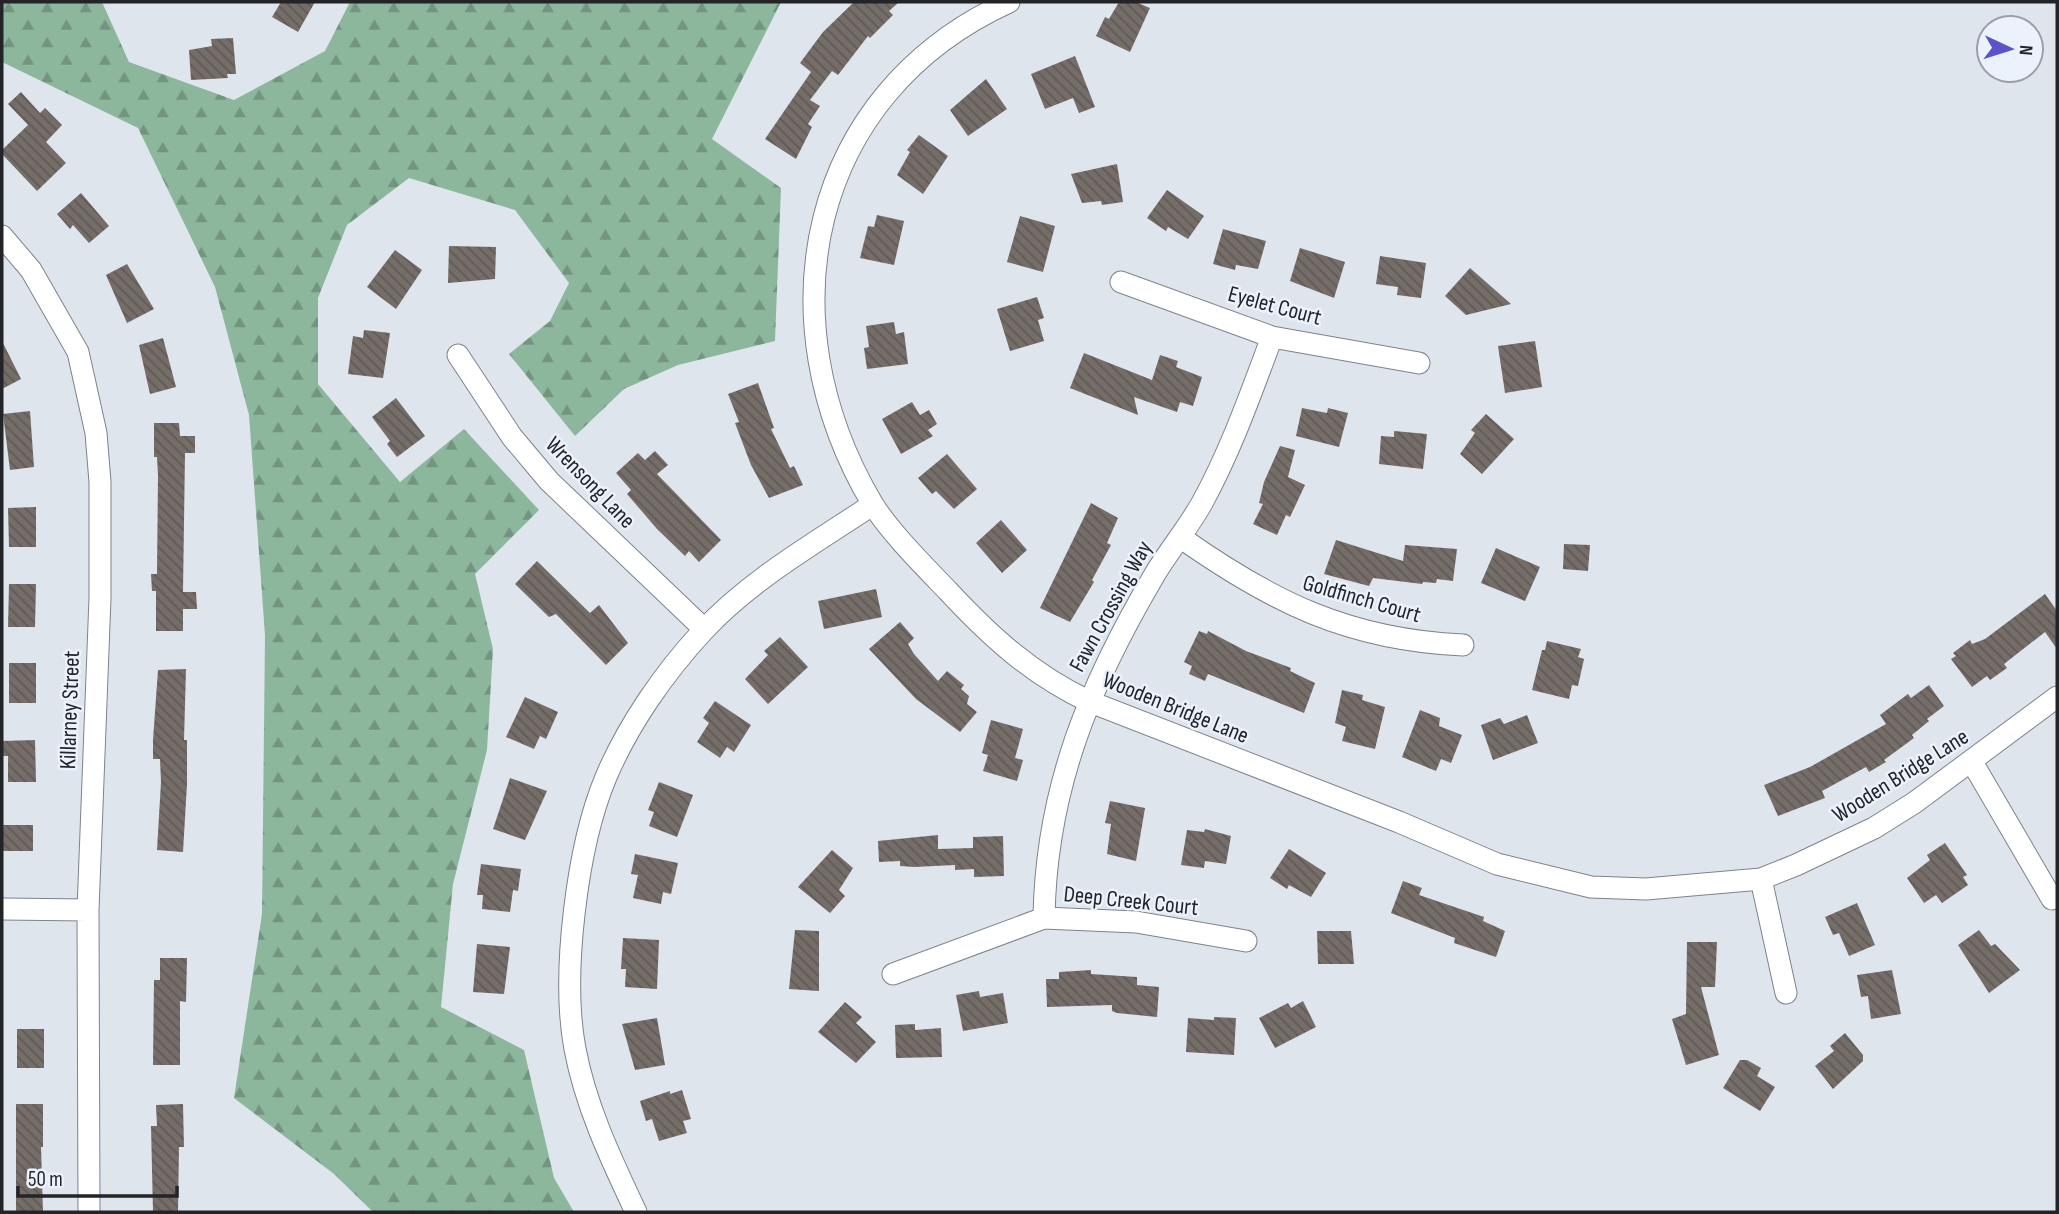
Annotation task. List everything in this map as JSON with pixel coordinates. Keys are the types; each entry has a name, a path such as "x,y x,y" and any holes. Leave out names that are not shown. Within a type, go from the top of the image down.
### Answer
{"street":[{"name":"Wooden Bridge Lane","path":"1009,2 948,35 901,74 861,128 829,191 813,275 816,346 823,380 845,447 872,505 984,629 1041,676 1088,701 1399,822 1497,864 1559,882 1591,887 1646,889 1762,879 1874,828 1972,762 2057,697"},
{"name":"Killarney Street","path":"2,236 31,270 78,352 96,433 100,482 100,598 88,910 89,1212"},
{"name":"Eyelet Court","path":"1121,282 1272,337 1419,363"},
{"name":"Fawn Crossing Way","path":"1044,918 1050,841 1056,807 1088,701 1155,574 1180,537 1224,459 1272,337"},
{"name":"Wrensong Lane","path":"458,355 512,437 549,481 704,629"},
{"path":"636,1212 589,1104 575,1048 570,962 583,863 605,778 646,706 704,629 776,569 872,505"},
{"name":"Goldfinch Court","path":"1180,537 1231,573 1303,612 1381,635 1425,643 1463,645"},
{"path":"1972,762 2052,899"},
{"path":"1762,879 1786,993"},
{"path":"2,909 88,910"},
{"name":"Deep Creek Court","path":"893,974 1044,918 1136,922 1246,941"}],"green space":[{"path":"2,2 102,2 129,62 234,100 325,51 350,2 781,2 712,139 781,188 775,341 678,365 624,389 575,436 509,354 550,321 569,283 515,210 409,178 347,225 318,298 318,384 400,482 464,429 539,510 475,574 493,649 487,750 453,884 441,1007 524,1050 554,1178 574,1212 373,1212 334,1174 234,1098 262,914 265,635 249,415 215,287 138,128 2,62"}],"building":[{"path":"281,2 315,2 298,32 272,17"},
{"path":"854,2 899,2 889,11 893,15 870,38 868,36 838,75 832,71 810,100 820,106 808,124 812,127 796,159 765,139 811,72 800,63 823,32"},
{"path":"1119,2 1136,2 1150,8 1130,52 1096,36 1105,17 1109,19"},
{"path":"233,38 236,74 227,74 228,78 191,80 189,50 212,46 211,39"},
{"path":"1075,56 1095,107 1079,113 1073,98 1045,109 1031,74"},
{"path":"986,79 1007,109 968,136 950,110"},
{"path":"21,92 40,113 45,108 62,125 46,142 66,163 37,191 2,154 2,150 28,125 8,104"},
{"path":"919,135 948,156 923,194 897,175 910,152 907,150"},
{"path":"1117,164 1123,202 1102,205 1101,201 1082,203 1071,174"},
{"path":"1167,190 1204,216 1188,239 1168,227 1166,231 1147,218"},
{"path":"81,193 109,226 89,243 73,225 70,229 57,214"},
{"path":"877,215 904,221 894,265 860,258 868,226 874,227"},
{"path":"1020,216 1055,226 1043,272 1007,262"},
{"path":"1223,229 1266,241 1258,269 1236,265 1235,270 1213,264"},
{"path":"449,246 496,247 495,279 448,283"},
{"path":"1300,248 1345,262 1334,298 1290,281"},
{"path":"395,250 422,270 396,309 367,287"},
{"path":"1380,256 1426,263 1421,298 1397,295 1398,287 1376,284"},
{"path":"127,264 154,309 127,323 106,275"},
{"path":"1470,268 1511,304 1466,315 1445,296"},
{"path":"1037,297 1044,318 1038,320 1044,341 1010,351 997,309"},
{"path":"894,322 896,334 904,332 908,364 867,369 864,348 869,347 866,326"},
{"path":"364,330 390,333 383,378 348,374 353,336 363,338"},
{"path":"163,338 176,387 150,394 139,345"},
{"path":"2,341 21,379 2,389"},
{"path":"1535,341 1542,387 1505,393 1498,346"},
{"path":"1084,353 1152,380 1160,355 1178,361 1176,367 1202,377 1193,406 1180,402 1177,412 1134,397 1138,415 1070,388"},
{"path":"758,383 774,428 771,429 790,468 794,466 803,485 769,498 751,465 735,423 739,422 728,394"},
{"path":"396,398 425,436 397,457 387,444 390,441 372,417"},
{"path":"912,402 920,415 929,410 937,424 928,430 933,436 901,454 882,419"},
{"path":"1302,408 1327,413 1328,408 1348,413 1339,447 1296,436"},
{"path":"30,411 34,467 10,470 3,414"},
{"path":"1486,414 1514,439 1482,474 1460,454 1475,433 1471,430"},
{"path":"154,423 179,423 180,436 195,436 195,453 185,453 183,592 196,592 197,609 183,609 183,631 156,631 156,591 152,591 151,574 157,574 158,475 157,457 154,457"},
{"path":"1394,431 1427,434 1423,469 1379,464 1381,436 1394,437"},
{"path":"1280,446 1295,450 1288,477 1305,485 1290,517 1286,515 1277,535 1253,524 1263,504 1259,503 1264,482"},
{"path":"655,451 668,465 657,474 721,540 699,562 689,551 685,556 657,529 627,494 631,490 616,473 638,453 645,460"},
{"path":"947,454 977,489 954,509 936,491 932,494 918,478"},
{"path":"1091,503 1118,518 1107,543 1111,545 1092,580 1094,582 1070,622 1040,608"},
{"path":"36,507 36,547 9,547 8,508"},
{"path":"1001,520 1027,550 1002,573 976,543"},
{"path":"1336,540 1403,561 1405,545 1457,549 1453,581 1437,579 1436,583 1422,584 1373,578 1369,586 1324,574"},
{"path":"1564,544 1590,545 1588,571 1563,569"},
{"path":"1496,548 1540,567 1525,601 1481,583"},
{"path":"537,561 590,613 599,605 628,643 606,665 556,614 549,617 515,584"},
{"path":"9,584 36,584 35,627 8,627"},
{"path":"876,589 882,617 824,629 818,601"},
{"path":"2045,594 2057,611 2057,649 2045,632 2004,664 2007,668 1990,680 1987,676 1972,687 1951,659 1956,656 1953,653 1970,640 1972,644 1985,639"},
{"path":"900,622 914,638 908,644 914,654 938,681 947,671 964,685 961,689 969,696 967,704 977,712 960,732 916,699 869,649"},
{"path":"1199,631 1207,634 1208,631 1246,651 1291,668 1290,671 1315,683 1304,713 1208,674 1205,681 1189,674 1192,666 1184,662"},
{"path":"780,637 808,667 768,704 745,679 768,655 764,651"},
{"path":"1547,641 1581,649 1578,657 1584,659 1578,686 1572,685 1569,699 1532,690 1542,650 1545,650"},
{"path":"9,663 36,663 36,703 9,703"},
{"path":"186,669 184,740 187,740 187,784 183,852 157,850 161,782 160,759 153,759 153,740 158,670"},
{"path":"1929,685 1944,706 1912,735 1914,738 1884,760 1886,762 1869,772 1866,767 1822,791 1825,798 1778,816 1764,785 1810,767 1886,724 1880,715 1908,694 1911,698"},
{"path":"1342,690 1363,695 1362,700 1385,707 1375,749 1342,741 1346,727 1335,723"},
{"path":"525,697 558,712 546,739 540,736 534,749 506,737"},
{"path":"715,701 751,725 734,752 727,747 720,758 697,742 709,723 703,718"},
{"path":"1420,710 1440,718 1439,726 1462,735 1451,763 1441,759 1436,771 1402,757"},
{"path":"1527,715 1538,743 1493,760 1481,725 1500,718 1504,724"},
{"path":"991,720 1023,729 1015,758 1023,760 1017,781 983,771 988,755 982,753"},
{"path":"35,740 36,782 8,782 8,756 2,756 2,741"},
{"path":"510,778 547,791 525,840 493,829"},
{"path":"659,782 693,795 677,837 649,826 654,812 648,810"},
{"path":"1110,801 1145,808 1136,861 1107,854 1111,824 1105,823"},
{"path":"2,825 33,825 33,851 2,851"},
{"path":"1205,829 1231,836 1226,864 1205,861 1204,868 1181,865 1187,830 1204,832"},
{"path":"938,835 938,849 973,848 973,837 1003,836 1004,876 974,877 974,869 955,870 955,865 914,867 900,866 900,861 879,862 878,841"},
{"path":"1945,843 1967,875 1963,877 1968,885 1942,903 1936,895 1924,903 1907,878 1930,860 1927,855"},
{"path":"1289,849 1326,873 1311,897 1289,885 1287,889 1270,878"},
{"path":"832,850 853,868 839,890 845,896 830,913 798,887"},
{"path":"635,854 678,863 671,894 663,892 661,904 633,898 638,875 631,874"},
{"path":"481,864 521,869 518,891 513,890 510,912 482,909 483,895 477,895"},
{"path":"1403,881 1422,888 1419,895 1484,917 1483,921 1505,931 1496,957 1454,943 1455,938 1391,913"},
{"path":"1857,903 1875,945 1849,956 1839,933 1833,935 1825,917"},
{"path":"795,930 819,931 819,991 789,989"},
{"path":"1979,930 1991,946 1995,944 2020,970 1989,993 1958,945"},
{"path":"1317,931 1351,931 1354,964 1318,964"},
{"path":"623,938 659,940 657,989 625,987 626,969 621,969"},
{"path":"1687,942 1717,942 1715,987 1701,987 1719,1055 1686,1065 1672,1019 1686,1014"},
{"path":"477,944 510,947 504,994 473,992"},
{"path":"160,958 187,958 186,1002 180,1001 180,1065 153,1065 154,980 160,980"},
{"path":"1091,970 1091,974 1137,977 1137,985 1159,987 1157,1017 1117,1013 1112,1011 1112,1005 1047,1007 1046,979 1059,979 1059,972"},
{"path":"1892,970 1901,1014 1871,1019 1868,996 1861,997 1857,975"},
{"path":"979,991 980,997 1003,993 1008,1023 963,1031 956,995"},
{"path":"1303,1001 1316,1027 1275,1048 1259,1018 1288,1003 1291,1008"},
{"path":"845,1002 862,1017 856,1023 876,1042 856,1063 818,1032"},
{"path":"1214,1017 1236,1018 1234,1055 1186,1052 1188,1018 1214,1020"},
{"path":"657,1018 665,1065 635,1070 622,1024"},
{"path":"915,1024 915,1030 941,1028 942,1057 896,1058 895,1025"},
{"path":"17,1029 44,1029 44,1068 17,1068"},
{"path":"1845,1033 1863,1055 1863,1061 1833,1089 1815,1066 1834,1051 1830,1046"},
{"path":"1740,1060 1747,1060 1761,1068 1757,1076 1775,1087 1760,1111 1723,1088"},
{"path":"682,1090 691,1119 683,1121 687,1133 659,1141 652,1119 646,1121 640,1101"},
{"path":"16,1104 43,1104 43,1212 16,1212"},
{"path":"183,1104 184,1147 179,1147 178,1212 153,1212 151,1126 157,1126 156,1105"}]}
